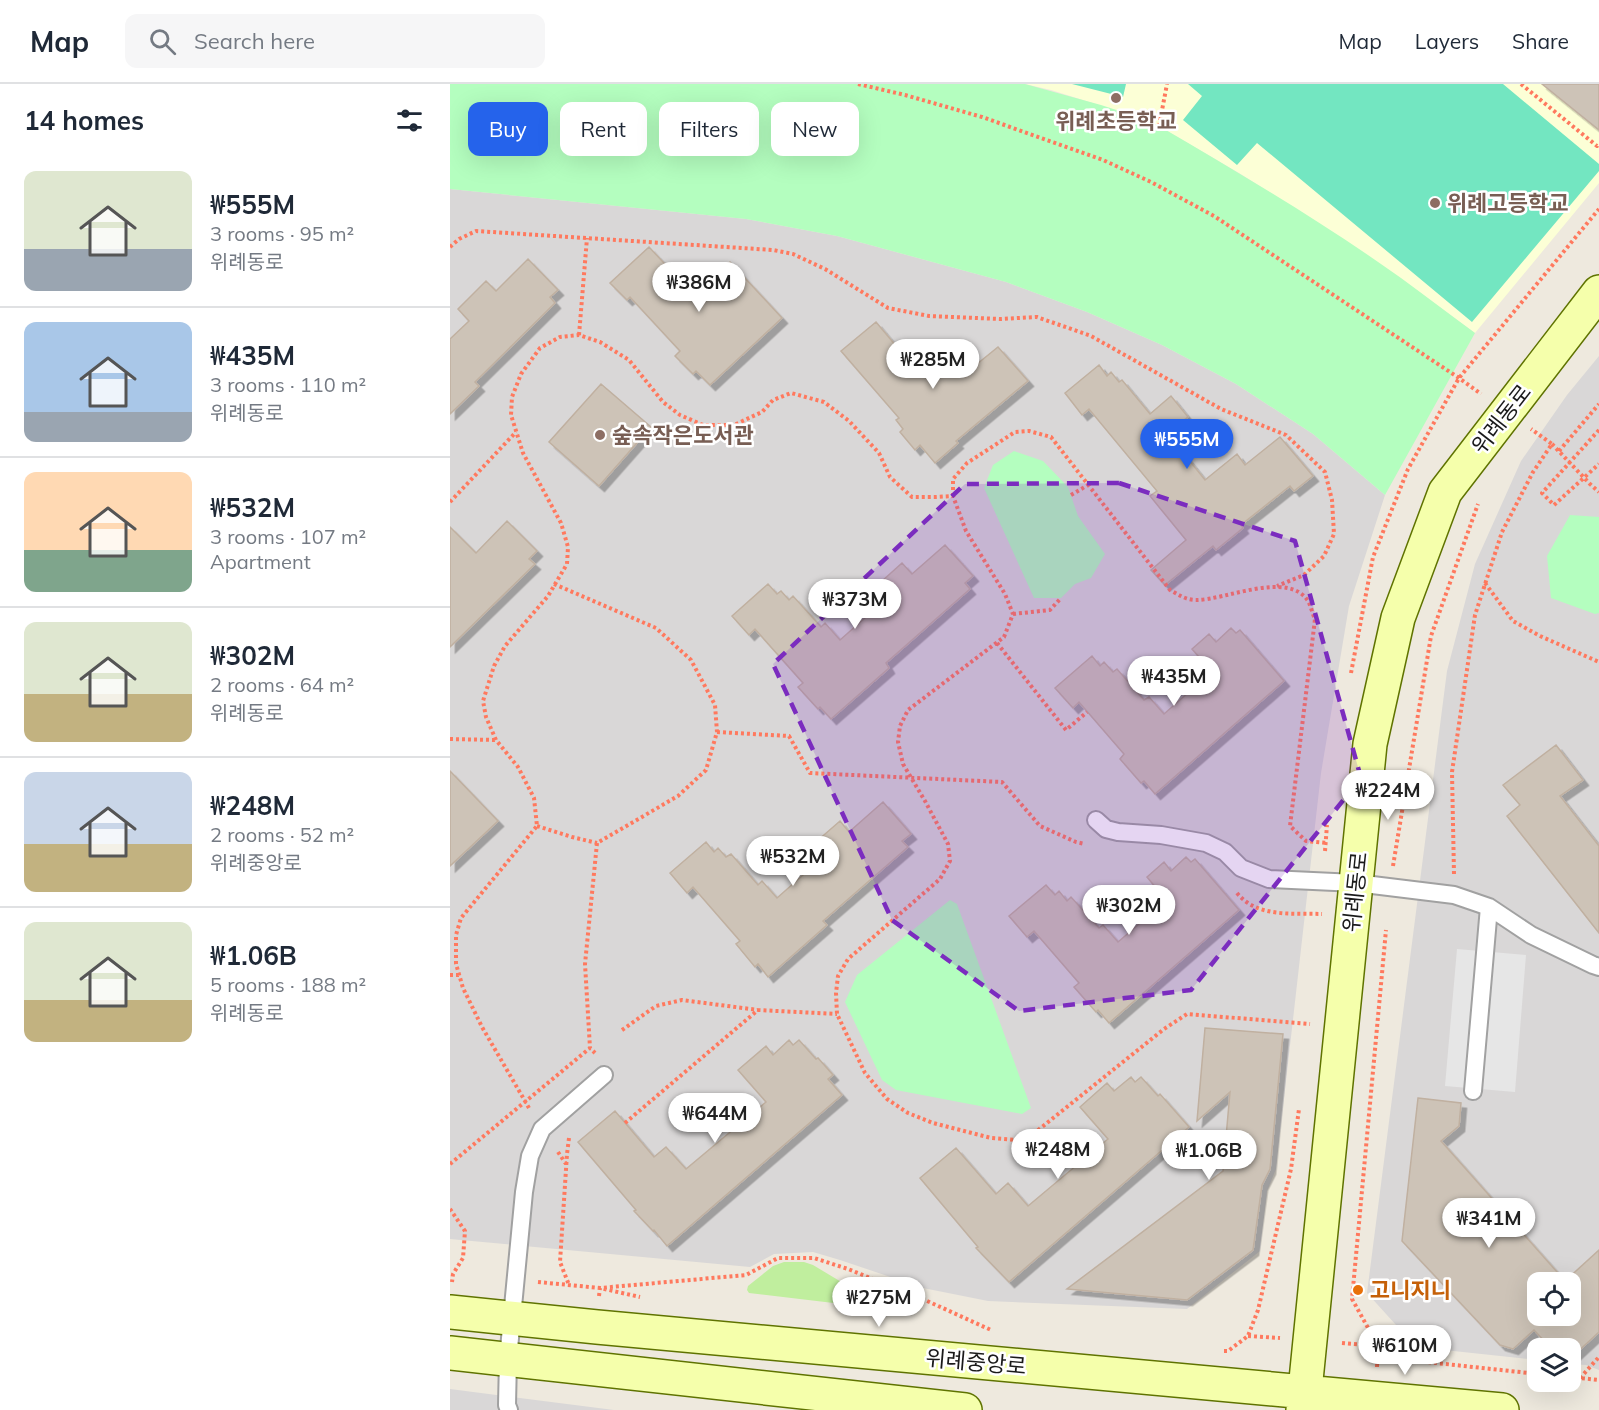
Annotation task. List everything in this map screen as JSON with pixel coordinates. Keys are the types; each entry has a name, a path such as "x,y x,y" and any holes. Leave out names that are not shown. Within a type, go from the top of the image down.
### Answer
{"main road":[{"name":"위례동로","path":"1303,1401 1370,744 1398,618 1445,492 1599,292"},
{"name":"위례중앙로","path":"450,1312 1303,1401 1502,1410"},
{"path":"450,1353 965,1410"}],"lane":[{"path":"1096,820 1106,828 1118,832 1161,835 1206,843 1225,852 1241,868 1269,879 1356,883 1454,896 1489,907 1531,935 1599,967"},
{"path":"1473,1091 1489,907"},
{"path":"506,1408 508,1359 524,1192 530,1156 542,1129 604,1075"}],"path":[{"path":"858,84 982,117 1103,160 1150,182 1214,216 1459,378"},
{"path":"1159,126 1167,84"},
{"path":"1521,84 1597,146 1599,144"},
{"path":"450,247 459,239 476,231 772,250 792,254 825,269 888,309 939,317 1001,319 1037,317 1090,336 1221,408 1286,435 1325,472 1332,500 1334,534 1324,556 1304,575 1277,586 1197,600 1183,598 1170,590 1051,437 1029,431 1015,432 967,463 954,479 953,496 966,531 1005,594 1013,614 1004,637 908,710 900,726 898,742 903,764 948,844 950,861 940,879 848,959 838,976 837,1014 865,1073 887,1100 908,1113 933,1123 992,1138 1017,1140 1037,1131 1164,1029 1187,1014 1341,1026"},
{"path":"579,334 587,238"},
{"path":"525,1101 482,1028 463,988 456,964 456,935 460,918 537,826 534,798 518,767 496,740 486,717 483,701 494,666 505,646 548,596 567,564 568,547 561,522 523,453 511,415 512,397 521,374 540,348 560,337 579,334 600,342 629,360 663,402 680,415 703,425 734,425 762,412 772,400 791,393 824,402 849,421 879,453 890,477 912,497 953,496"},
{"path":"1559,451 1599,404"},
{"path":"1528,428 1552,444 1599,492"},
{"path":"1599,430 1542,493 1554,505 1599,464"},
{"path":"450,502 516,431"},
{"path":"1454,896 1452,772 1474,615 1502,532 1533,472 1552,444"},
{"path":"1071,495 1088,484"},
{"path":"1485,583 1514,621 1540,636 1599,662"},
{"path":"537,826 597,843 678,796 706,770 717,732 715,705 691,660 656,628 555,584"},
{"path":"1277,586 1295,589 1307,600 1315,619 1290,826 1306,841 1360,845"},
{"path":"1013,614 1050,610 1060,598"},
{"path":"997,643 1066,730 1087,712"},
{"path":"717,732 789,736 810,773 1002,782 1040,826 1086,844"},
{"path":"450,739 496,740"},
{"path":"450,1164 590,1048 585,964 597,843"},
{"path":"1230,885 1243,901 1262,911 1353,916"},
{"path":"450,975 459,975"},
{"path":"622,1030 656,1006 682,1000 758,1010 837,1014"},
{"path":"625,1124 758,1010"},
{"path":"516,1280 569,1285 560,1262 570,1132"},
{"path":"450,1209 465,1231 463,1258 452,1274"},
{"path":"600,1288 746,1275 777,1258 814,1258 848,1269 992,1330"},
{"path":"1378,1346 1399,1359 1527,1373"},
{"path":"1581,1377 1599,1357"},
{"path":"1581,1378 1599,1380"}],"highlighted area":[{"path":"1119,483 1295,541 1361,778 1191,990 1019,1011 892,920 773,664 965,484"}],"shaded area":[{"name":"위례고등학교","path":"1025,84 1599,84 1599,183 1475,333 1400,278 1320,224 1150,121"},
{"path":"450,189 746,219 837,236 1006,282 1087,312 1162,345 1236,384 1313,434 1385,495 1349,606 1321,773 1276,1169 1267,1191 1260,1251 1187,1309 988,1301 923,1288 813,1252 774,1254 750,1267 450,1239"},
{"path":"1599,356 1599,1370 1581,1365 1581,1338 1527,1338 1527,1359 1416,1347 1367,1293 1447,671 1475,564 1521,461 1567,395"},
{"path":"1457,949 1526,955 1515,1092 1445,1086"},
{"path":"450,1389 614,1410 450,1410"}],"green space":[{"path":"450,84 1025,84 1150,121 1312,218 1401,278 1475,333 1385,495 1313,434 1236,384 1162,345 1087,312 1006,282 837,236 746,219 450,189"},
{"path":"1072,84 1126,84 1123,97"},
{"name":"위례고등학교","path":"1188,84 1503,84 1599,164 1599,171 1472,322 1257,143 1237,165 1183,120 1202,96"},
{"path":"1014,451 1043,461 1068,487 1078,516 1105,554 1091,578 1075,584 1061,598 1034,598 984,488 993,465"},
{"path":"1570,515 1599,517 1599,613 1595,614 1551,598 1547,556"},
{"path":"950,900 957,904 1031,1108 1022,1114 896,1090 882,1080 845,1002 857,975"},
{"path":"784,1262 804,1262 813,1265 868,1298 872,1305 867,1307 749,1293 748,1286 773,1266"}],"building":[{"path":"1542,84 1599,84 1599,130"},
{"path":"649,247 690,291 705,277 709,281 730,262 782,318 710,385 696,371 693,374 675,356 680,351 630,297 627,300 610,283"},
{"path":"528,259 558,290 550,297 555,303 475,382 479,386 450,414 450,339 469,321 458,309 486,281 496,291"},
{"path":"876,322 917,371 939,352 961,377 998,347 1028,381 956,441 958,443 935,463 920,445 915,450 900,432 903,429 896,420 899,418 841,351"},
{"path":"1099,365 1107,376 1111,372 1119,382 1122,380 1150,414 1171,396 1188,417 1167,433 1205,480 1237,454 1245,465 1280,437 1313,476 1294,491 1290,486 1241,525 1243,528 1216,550 1213,546 1165,585 1151,570 1186,540 1150,496 1157,491 1089,409 1082,415 1065,393"},
{"name":"숲속작은도서관","path":"601,384 651,427 599,486 549,442"},
{"path":"507,521 537,551 529,559 535,564 450,647 450,527 476,553"},
{"path":"945,545 973,576 965,583 970,589 886,663 889,668 831,719 820,707 818,709 798,687 803,683 755,629 749,635 732,616 768,584 777,594 781,591 789,600 793,596 821,627 825,623 840,640 883,602 872,590 902,563 912,574"},
{"path":"1231,628 1236,633 1240,630 1284,681 1155,794 1144,781 1141,783 1120,759 1124,754 1079,702 1073,708 1055,688 1092,656 1100,666 1104,662 1113,672 1117,669 1144,700 1149,697 1164,714 1206,677 1200,670 1206,665 1192,649 1209,634 1216,642"},
{"path":"1556,745 1583,780 1560,796 1599,846 1599,933 1507,816 1520,805 1503,785"},
{"path":"450,771 498,821 450,866"},
{"path":"883,802 911,834 902,841 908,847 823,921 827,925 768,977 758,964 755,967 736,944 740,941 693,887 687,893 670,873 706,842 714,852 718,848 726,857 731,854 758,885 762,881 777,898 820,860 809,848 840,821 849,832"},
{"path":"1186,857 1191,862 1195,859 1239,910 1109,1023 1074,987 1079,983 1034,931 1027,937 1009,916 1046,885 1055,895 1059,891 1067,901 1071,897 1099,928 1103,925 1118,942 1161,905 1155,899 1161,894 1147,877 1164,862 1171,871"},
{"path":"1205,1028 1283,1034 1270,1169 1262,1185 1253,1250 1187,1300 1067,1289 1223,1171 1230,1092 1197,1121"},
{"path":"789,1040 793,1045 799,1040 816,1059 818,1058 833,1075 828,1079 842,1095 667,1246 634,1211 636,1210 578,1142 615,1111 654,1157 666,1147 686,1169 766,1102 738,1070 766,1046 773,1055"},
{"path":"1131,1077 1135,1082 1141,1077 1158,1096 1160,1094 1189,1127 1009,1282 976,1248 978,1247 920,1178 956,1148 996,1194 1008,1183 1028,1206 1108,1139 1080,1107 1107,1083 1114,1091"},
{"path":"1418,1098 1461,1103 1459,1126 1441,1141 1557,1272 1527,1272 1527,1326 1581,1326 1581,1272 1575,1272 1599,1250 1599,1332 1581,1349 1581,1338 1542,1338 1534,1330 1513,1349 1500,1345 1402,1241"}],"place":[{"name":"위례초등학교","path":"1116,98"},
{"name":"위례고등학교","path":"1435,203"},
{"name":"숲속작은도서관","path":"600,435"},
{"name":"고니지니","path":"1358,1290"}]}
